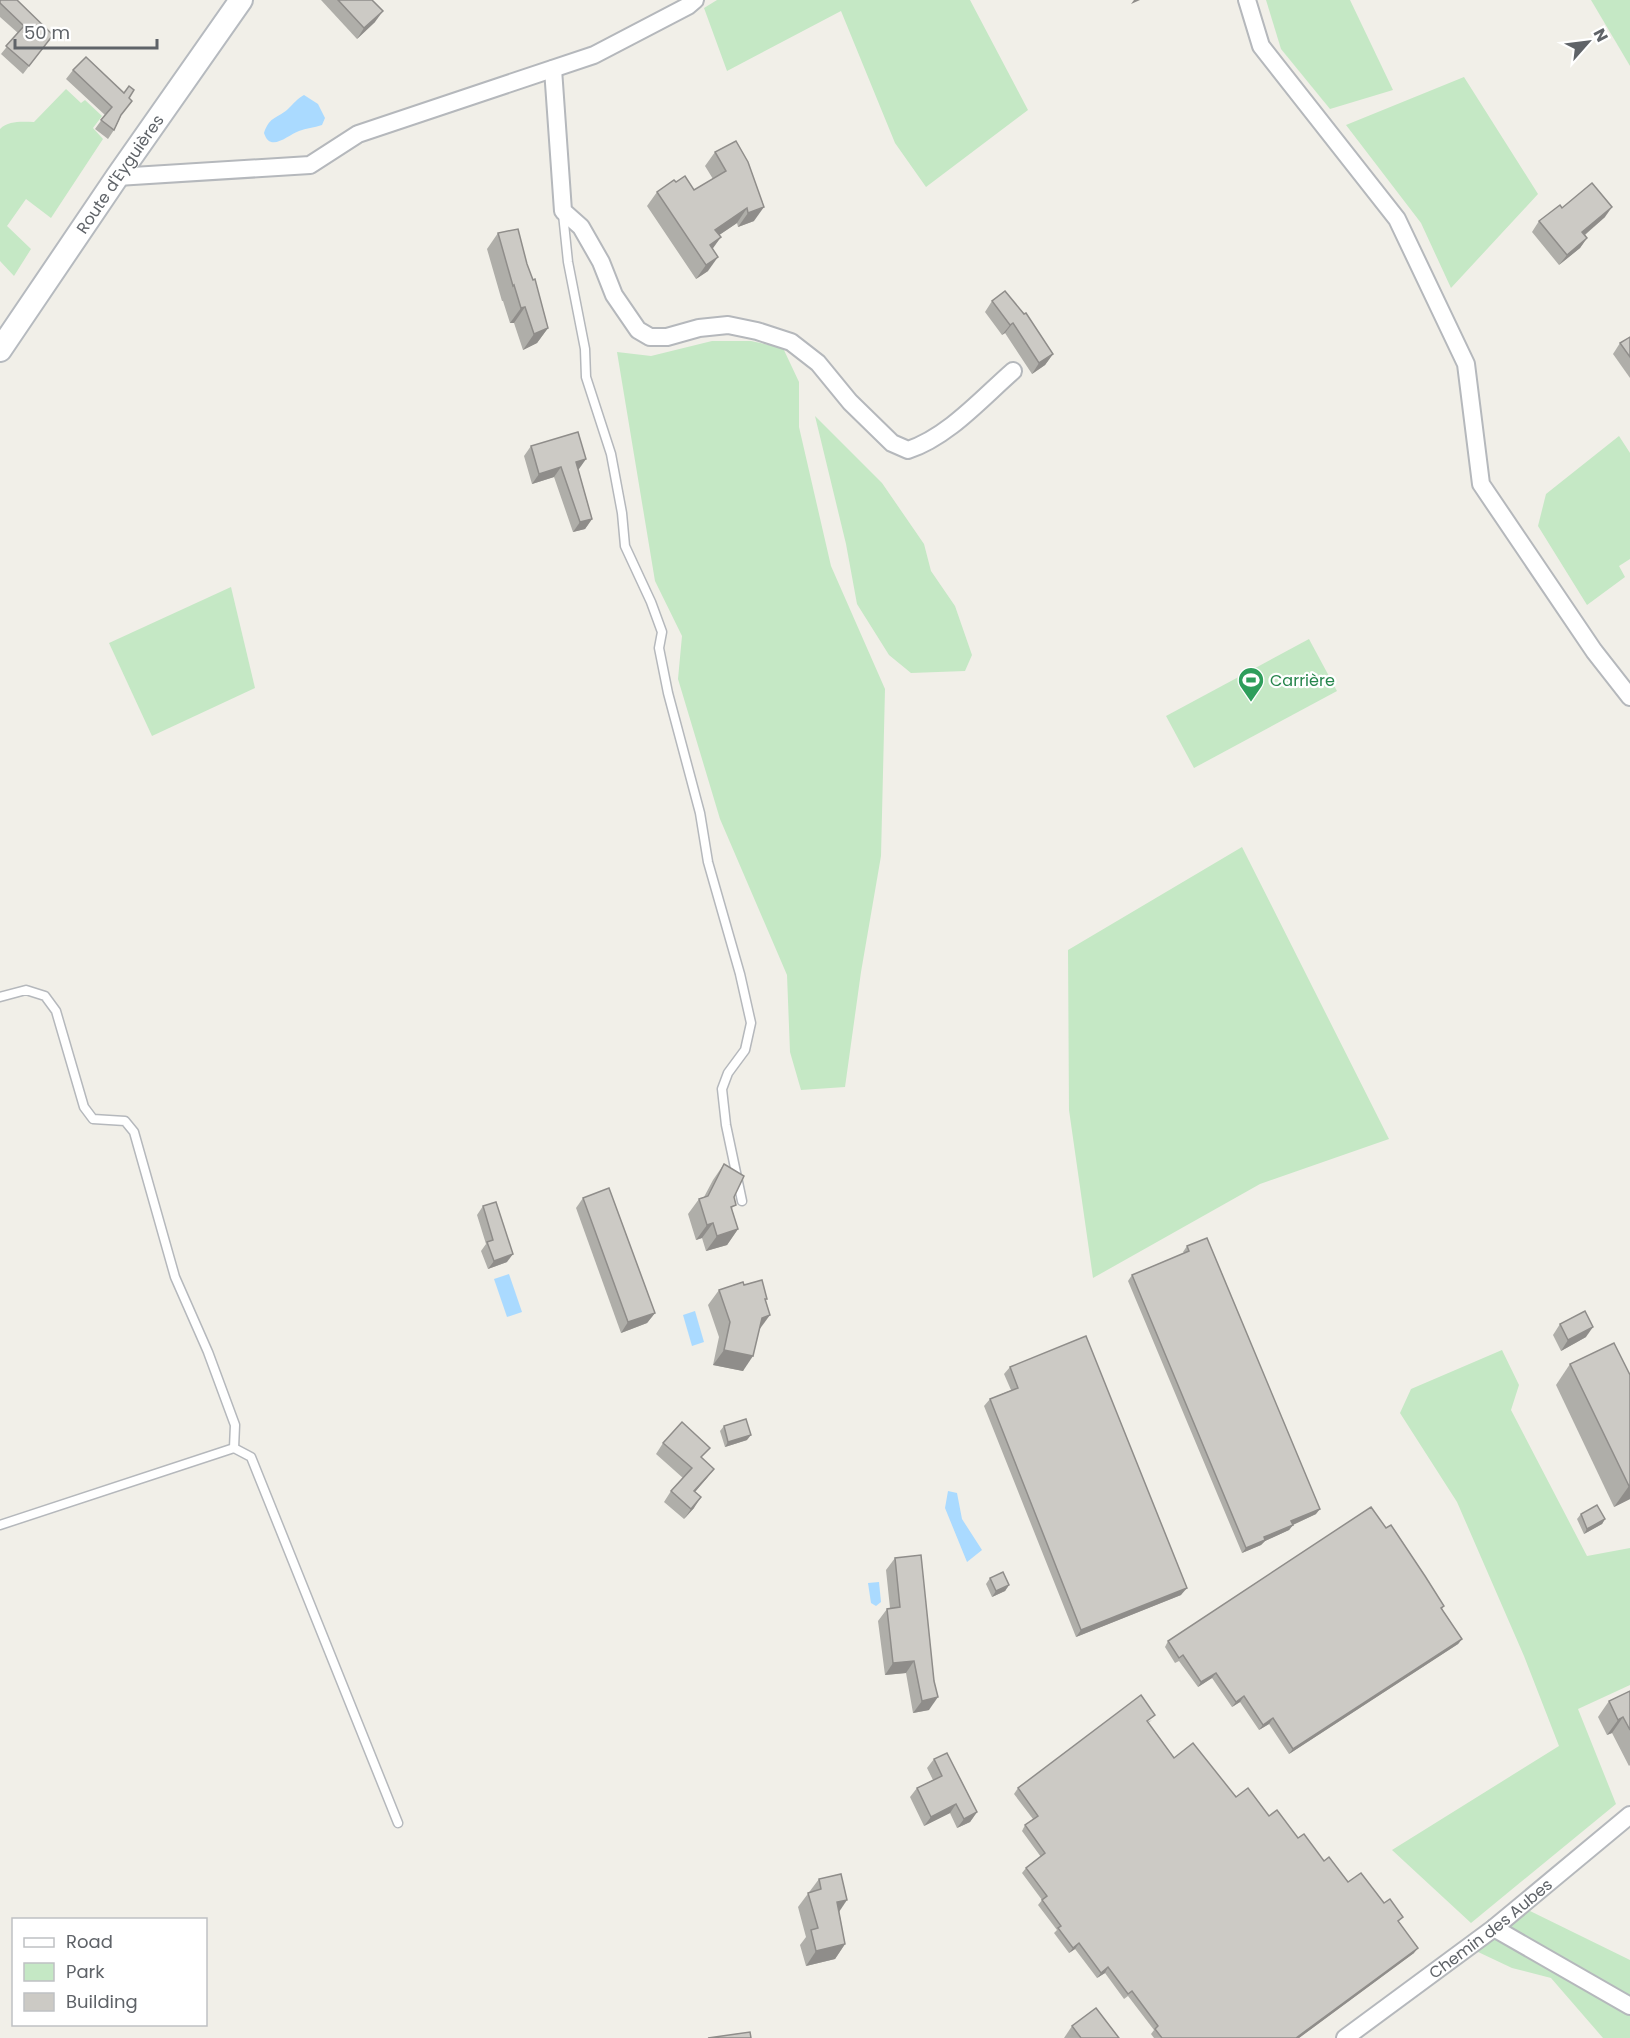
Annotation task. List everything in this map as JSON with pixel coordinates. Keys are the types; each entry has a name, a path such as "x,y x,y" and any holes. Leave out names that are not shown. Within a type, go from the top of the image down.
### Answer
{"main road":[{"name":"Route d'Eyguières","path":"0,350 241,0"}],"street":[{"path":"117,177 310,165 358,134 594,55 688,6 695,0"},
{"path":"1247,0 1261,46 1397,219 1466,364 1480,484 1594,651 1630,697"},
{"path":"553,69 563,211 581,227 601,262 614,295 638,330 650,337 667,337 699,328 729,325 791,342 818,363 850,402 892,443 908,450 925,444 942,432 1013,371"},
{"name":"Chemin des Aubes","path":"1344,2038 1494,1928 1630,1815"},
{"path":"1494,1928 1630,2006"}],"lane":[{"path":"563,211 567,262 585,348 586,377 611,454 622,513 625,546 662,632 659,648 668,693 700,813 708,862 740,974 751,1023 745,1050 728,1073 722,1089 726,1125 741,1201"},
{"path":"0,997 26,990 45,996 56,1011 84,1107 93,1119 125,1120 134,1132 175,1277 208,1352 235,1425 234,1448"},
{"path":"0,1526 234,1448 251,1457 398,1822"}],"green space":[{"path":"717,0 970,0 1028,110 926,187 895,143 841,11 727,71 704,8"},
{"path":"1266,0 1350,0 1393,90 1330,109 1281,49"},
{"path":"1591,0 1630,0 1630,66"},
{"path":"1464,77 1538,194 1451,288 1421,223 1346,125"},
{"path":"66,89 81,103 85,100 102,116 93,128 103,139 51,218 26,199 7,226 31,249 14,276 0,261 0,129 12,123 34,122"},
{"path":"712,341 751,341 783,348 799,382 799,427 831,566 885,689 881,856 861,972 845,1087 801,1090 790,1052 787,975 720,819 678,679 682,636 655,581 617,352 651,356"},
{"path":"815,416 882,483 924,544 931,571 955,606 972,655 965,671 911,673 889,655 857,604 846,544"},
{"path":"1619,436 1630,453 1630,559 1619,566 1625,577 1587,605 1538,526 1546,494"},
{"path":"231,587 255,688 152,736 109,643"},
{"name":"Carrière","path":"1309,639 1337,691 1194,768 1166,716"},
{"path":"1242,847 1389,1139 1260,1184 1093,1278 1069,1110 1068,950"},
{"path":"1502,1350 1519,1385 1511,1410 1587,1556 1630,1548 1630,1685 1578,1709 1616,1804 1471,1923 1392,1850 1559,1746 1524,1656 1457,1502 1400,1413 1411,1389"},
{"path":"1528,1910 1630,1960 1630,2038 1603,2038 1551,1978 1512,1968 1476,1951"}],"water":[{"path":"304,95 318,104 325,118 322,125 302,130 280,141 270,142 264,133 269,123"},
{"path":"509,1274 522,1312 507,1317 494,1279"},
{"path":"695,1311 704,1342 692,1346 683,1315"},
{"path":"948,1491 957,1493 962,1519 982,1550 967,1562 945,1508"},
{"path":"879,1582 881,1602 876,1606 871,1603 868,1583"}],"building":[{"path":"0,0 17,0 53,35 29,66 6,46 24,26 0,3"},
{"path":"338,0 372,0 383,11 364,28"},
{"path":"86,57 124,93 129,86 134,90 129,98 132,101 121,115 114,130 101,120 112,107 73,70"},
{"path":"736,141 748,162 764,207 748,213 747,208 715,230 721,237 710,245 718,257 706,265 657,192 674,180 676,182 685,176 694,190 726,171 715,152"},
{"path":"1592,183 1612,207 1582,232 1587,238 1567,255 1539,221 1560,205 1562,208"},
{"path":"518,229 548,328 534,334 525,307 521,308 513,286 498,233"},
{"path":"1005,291 1024,314 1026,313 1053,354 1039,363 1013,323 1010,325 992,301"},
{"path":"1630,337 1630,357 1620,343"},
{"path":"578,432 586,459 576,462 592,519 580,522 561,467 539,474 531,446"},
{"path":"724,1164 744,1176 734,1197 736,1205 731,1207 738,1229 717,1236 713,1223 707,1225 699,1199 708,1196"},
{"path":"609,1188 655,1313 628,1322 583,1198"},
{"path":"496,1202 513,1254 494,1261 487,1242 493,1240 483,1206"},
{"path":"1207,1238 1320,1509 1291,1521 1293,1525 1264,1537 1265,1540 1246,1548 1132,1275 1189,1251 1187,1246"},
{"path":"762,1280 770,1315 762,1318 753,1356 724,1350 730,1322 719,1290 743,1282 744,1285"},
{"path":"1585,1311 1593,1327 1568,1340 1560,1324"},
{"path":"1086,1336 1187,1588 1081,1630 990,1399 1018,1388 1010,1367"},
{"path":"1614,1343 1630,1375 1629,1486 1570,1364"},
{"path":"746,1419 751,1435 728,1442 724,1426"},
{"path":"682,1422 710,1448 701,1457 714,1469 694,1491 701,1497 691,1509 671,1491 692,1468 663,1443"},
{"path":"1597,1505 1605,1519 1587,1529 1581,1514"},
{"path":"1371,1507 1386,1528 1391,1525 1444,1606 1441,1608 1462,1639 1293,1749 1273,1718 1263,1725 1244,1696 1236,1702 1216,1673 1201,1682 1183,1655 1179,1658 1168,1641"},
{"path":"921,1555 934,1681 938,1697 922,1701 914,1661 893,1663 887,1609 900,1607 895,1558"},
{"path":"1003,1572 1009,1585 996,1591 990,1578"},
{"path":"1630,1691 1630,1730 1623,1717 1618,1720 1609,1701"},
{"path":"1141,1695 1155,1715 1147,1721 1174,1758 1193,1743 1236,1797 1248,1788 1269,1816 1277,1810 1298,1838 1304,1834 1324,1861 1329,1857 1348,1882 1361,1873 1384,1903 1390,1899 1403,1917 1398,1921 1418,1948 1296,2038 1162,2038 1155,2029 1158,2026 1132,1991 1128,1994 1108,1967 1101,1973 1079,1943 1073,1948 1058,1928 1061,1926 1042,1900 1047,1896 1026,1868 1045,1853 1025,1825 1038,1816 1018,1788"},
{"path":"947,1753 977,1812 964,1819 956,1804 931,1817 917,1788 942,1776 934,1759"},
{"path":"841,1874 847,1900 837,1902 845,1944 816,1951 811,1930 818,1928 808,1893 821,1889 819,1879"},
{"path":"1096,2008 1119,2038 1081,2038 1072,2026"},
{"path":"750,2032 751,2038 708,2038"}],"place":[{"name":"Carrière","path":"1251,703"}]}
